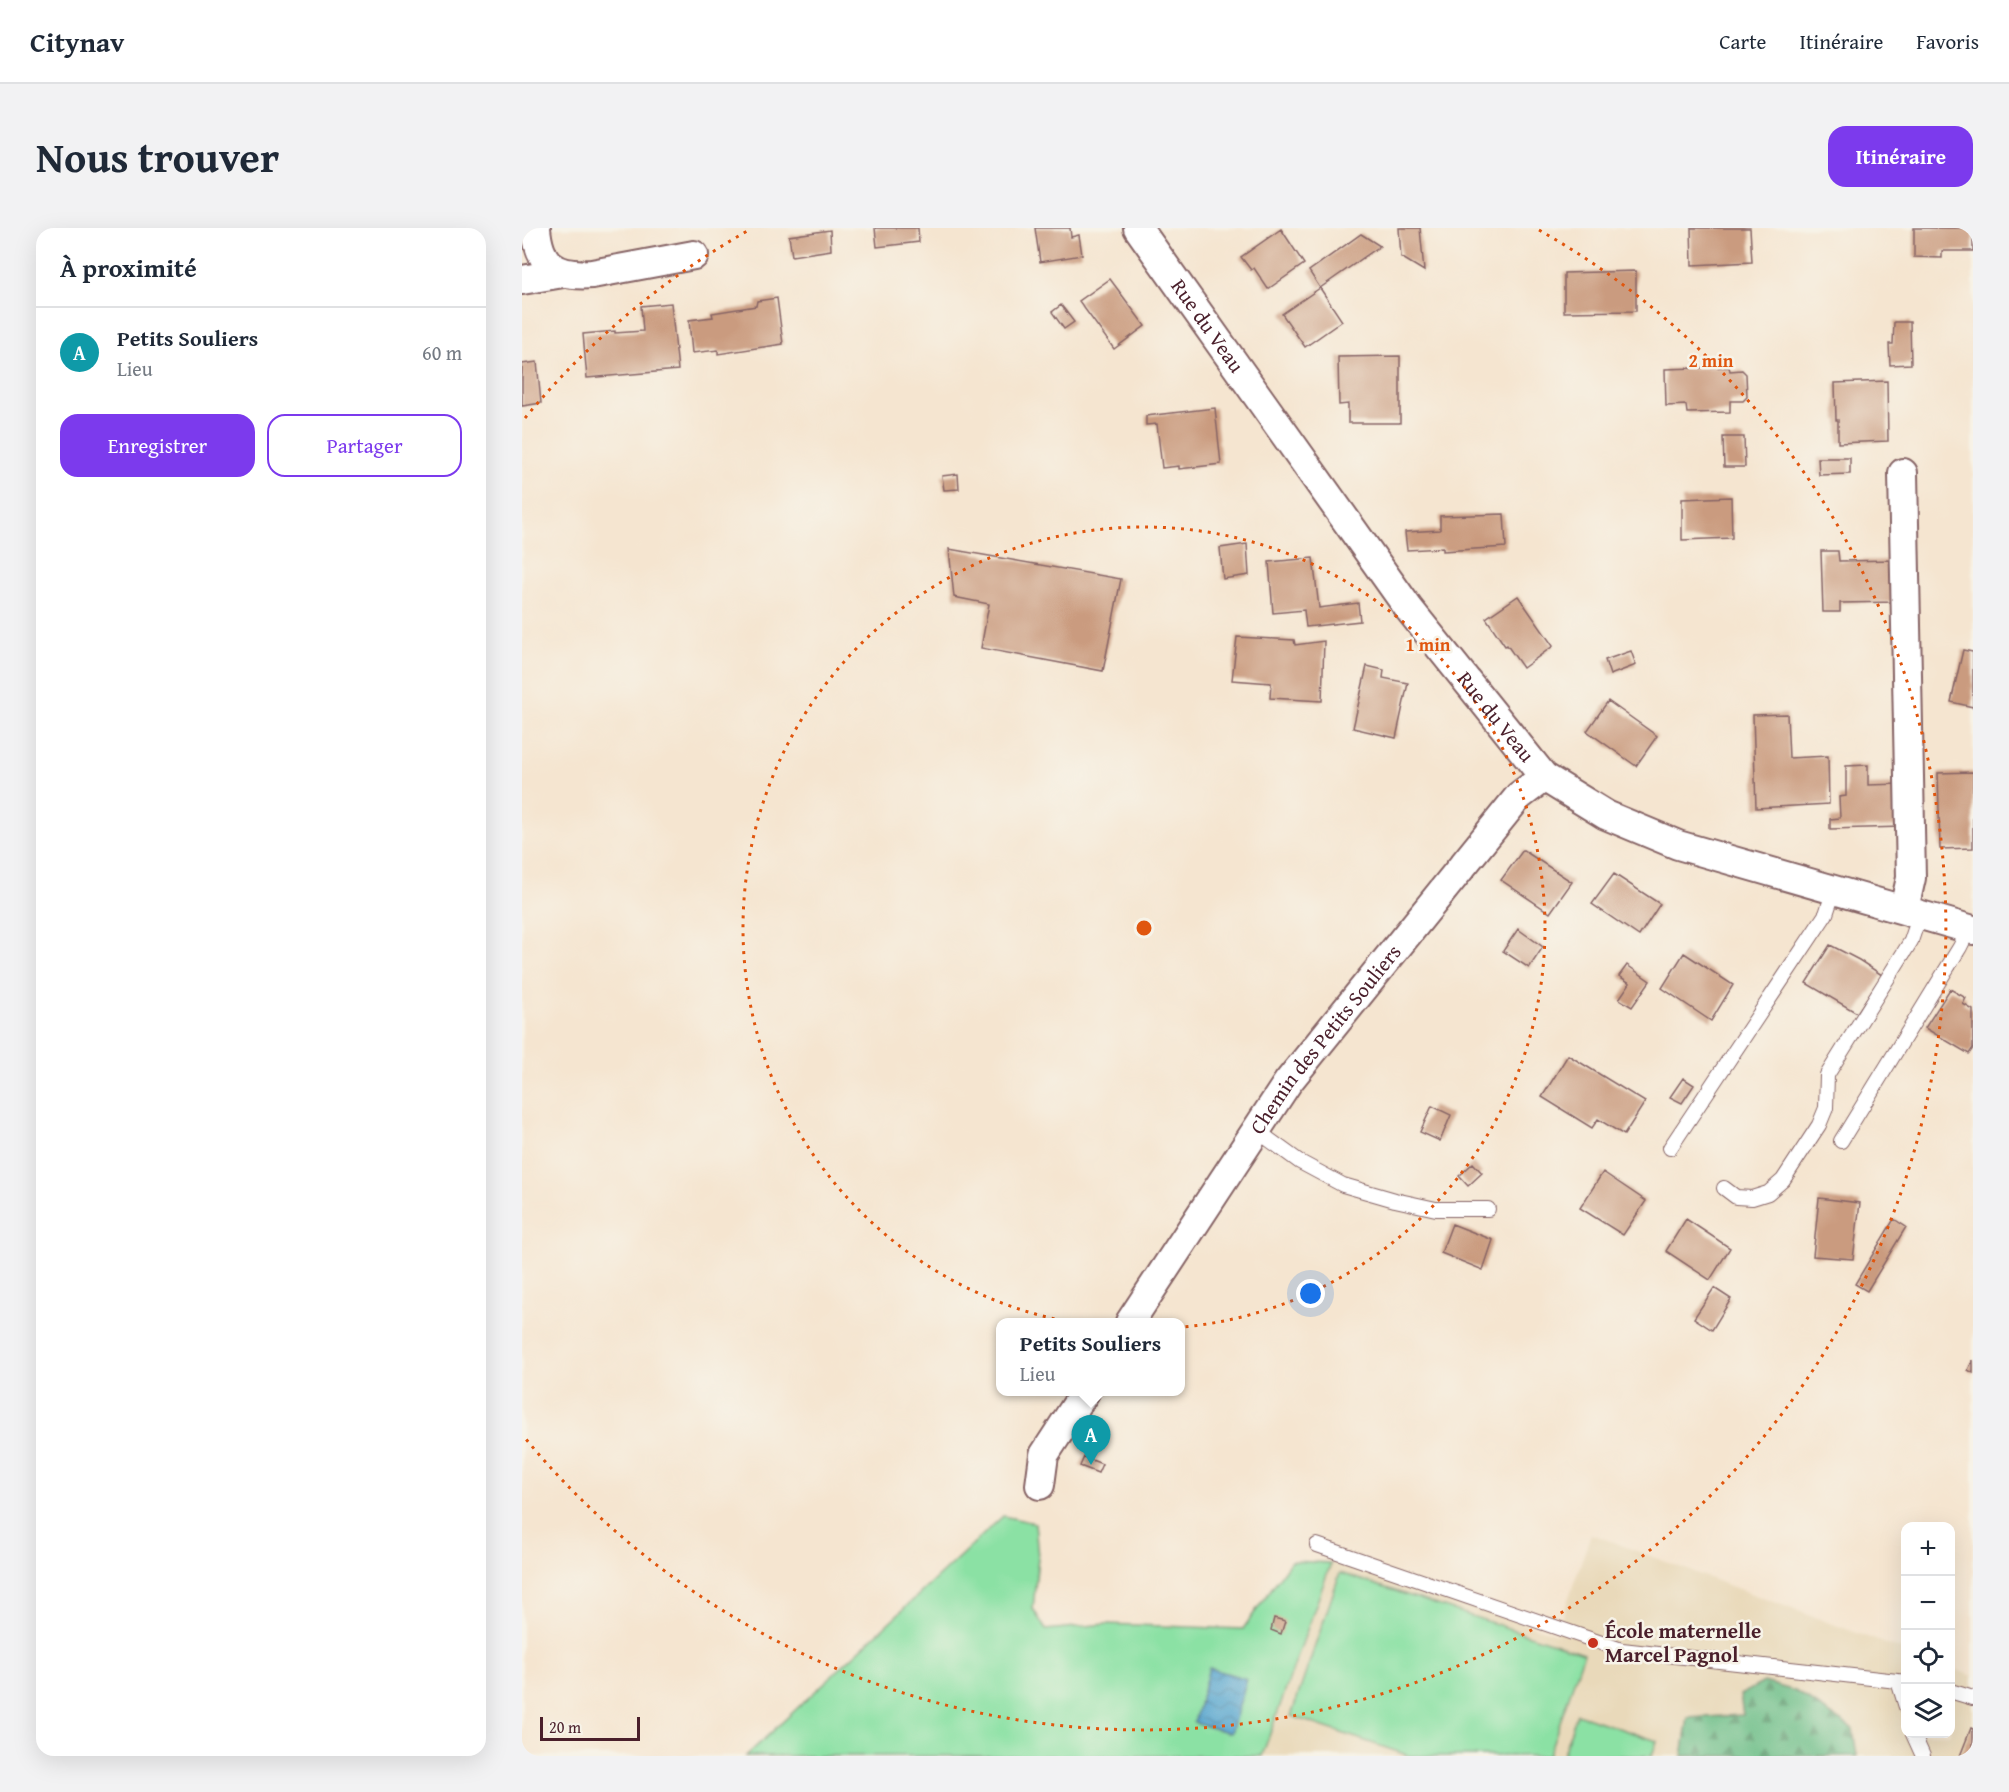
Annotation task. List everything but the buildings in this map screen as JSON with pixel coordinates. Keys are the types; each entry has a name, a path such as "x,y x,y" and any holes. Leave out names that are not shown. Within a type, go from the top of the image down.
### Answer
{"street":[{"path":"536,228 537,243 543,258 551,267 576,276 694,255"},
{"name":"Rue du Veau","path":"1138,228 1409,609 1544,777 1606,815 1678,845 1971,929"},
{"path":"522,280 563,273"},
{"path":"1903,473 1912,912"},
{"name":"Chemin des Petits Souliers","path":"1133,1318 1288,1082 1519,796 1544,777"},
{"path":"1040,1485 1044,1455 1082,1396"}],"lane":[{"path":"1670,1148 1826,914 1834,890"},
{"path":"1724,1188 1736,1197 1752,1198 1768,1193 1783,1180 1819,1125 1826,1108 1827,1075 1911,941 1912,912"},
{"path":"1841,1141 1971,929"},
{"path":"1256,1130 1300,1162 1343,1185 1436,1209 1488,1209"},
{"path":"1317,1545 1622,1650 1901,1682"},
{"path":"1955,1693 1973,1698"},
{"path":"1915,1738 1923,1756"}],"shaded area":[{"name":"École maternelle Marcel Pagnol","path":"1591,1534 1901,1650 1901,1738 1955,1738 1955,1669 1973,1676 1973,1756 1262,1756 1331,1563 1556,1634"}],"green space":[{"path":"1003,1516 1035,1523 1038,1557 1033,1609 1046,1630 1106,1624 1243,1629 1291,1561 1331,1563 1262,1756 746,1756"},
{"path":"1340,1573 1584,1653 1548,1756 1410,1756 1291,1716"},
{"path":"1764,1682 1795,1691 1853,1729 1857,1756 1682,1756 1688,1718 1743,1715 1740,1695"},
{"path":"1577,1714 1657,1741 1652,1756 1562,1756"}],"water":[{"path":"1209,1668 1247,1679 1231,1733 1194,1723"}],"place":[{"name":"Petits Souliers","path":"1091,1465"},
{"name":"École maternelle Marcel Pagnol","path":"1593,1643"}]}
